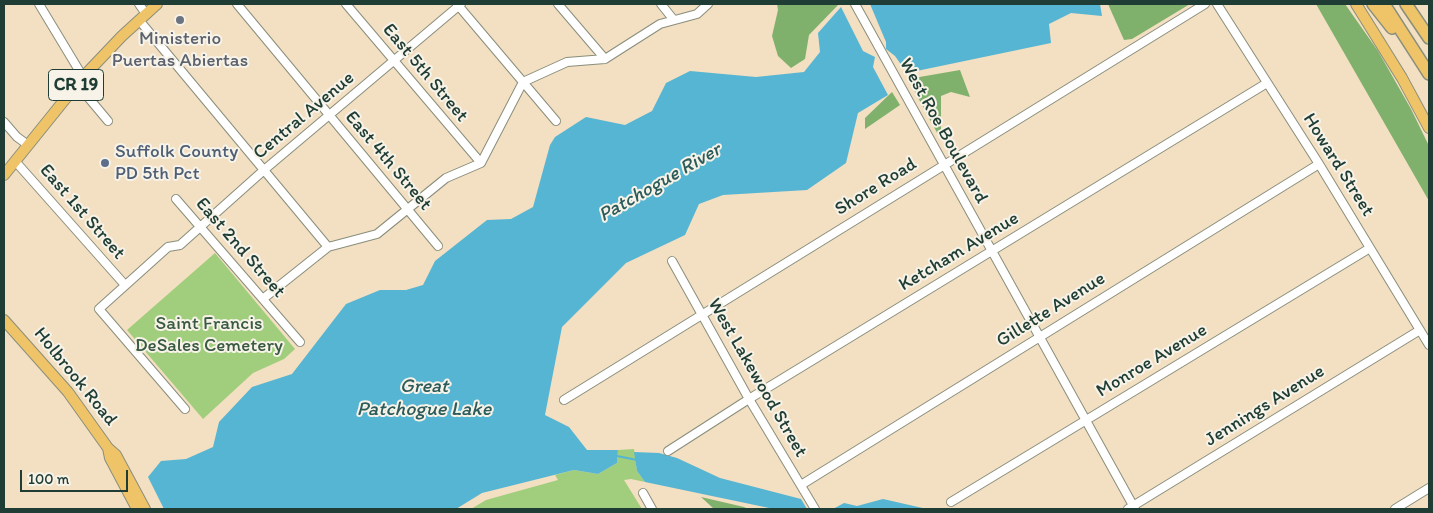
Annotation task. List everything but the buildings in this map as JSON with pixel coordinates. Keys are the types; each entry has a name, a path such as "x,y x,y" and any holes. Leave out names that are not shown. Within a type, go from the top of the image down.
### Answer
{"highway":[{"path":"1373,4 1420,60"},
{"path":"1384,4 1429,74"},
{"path":"1406,4 1429,38"}],"main road":[{"name":"CR 19","path":"4,175 80,80 158,4"},
{"path":"1356,4 1402,78 1429,128"},
{"name":"Holbrook Road","path":"4,313 14,329"},
{"name":"Holbrook Road","path":"4,320 68,392 108,448 122,463 145,509"},
{"name":"Holbrook Road","path":"108,448 110,458 137,509"}],"street":[{"path":"39,4 80,80 108,121"},
{"path":"139,4 143,17 264,170 328,247"},
{"name":"East 4th Street","path":"237,4 438,246"},
{"name":"East 5th Street","path":"346,4 393,62 481,163"},
{"path":"459,4 556,121"},
{"name":"Central Avenue","path":"185,409 99,309 168,247 180,245 264,170 459,4"},
{"path":"558,4 605,59"},
{"path":"661,4 673,19"},
{"path":"264,298 328,247 377,234 446,178 481,163 523,82 567,62 605,59 660,24 697,14 708,4"},
{"name":"West Roe Boulevard","path":"855,4 1086,420 1132,508"},
{"name":"Shore Road","path":"564,400 1205,4"},
{"name":"Howard Street","path":"1217,4 1319,164 1429,345"},
{"name":"Ketcham Avenue","path":"668,451 749,399 1267,83"},
{"path":"4,122 15,135 28,145"},
{"name":"East 1st Street","path":"15,161 125,285"},
{"name":"Gillette Avenue","path":"801,485 1319,164"},
{"name":"East 2nd Street","path":"176,199 264,298 300,342"},
{"name":"Monroe Avenue","path":"951,502 1370,248"},
{"name":"West Lakewood Street","path":"672,261 749,399 815,509"},
{"name":"Jennings Avenue","path":"1132,508 1420,330"},
{"path":"1395,509 1429,488"},
{"path":"643,493 652,509"}],"green space":[{"path":"777,4 839,4 809,35 805,59 791,68 778,56 772,36 778,10"},
{"path":"1108,4 1190,4 1132,39 1124,40"},
{"path":"1316,4 1345,4 1378,51 1411,109 1429,146 1429,201"},
{"path":"960,70 970,97 951,92 941,96 941,140 908,79"},
{"path":"892,92 900,105 865,129 865,118"},
{"name":"Saint Francis DeSales Cemetery","path":"215,253 295,349 284,359 253,373 203,419 127,330"},
{"path":"634,449 637,471 645,482 631,479 624,480 642,509 471,509 486,500 558,480 555,475 574,470 598,474 617,463 618,450"},
{"path":"701,497 744,507 748,509 714,509"}],"water":[{"path":"870,4 1100,4 1102,16 1071,13 1049,24 1051,43 907,73 895,56 886,49 886,42"},
{"name":"Great Patchogue Lake","path":"841,7 863,51 875,57 873,67 888,95 858,113 846,163 807,190 723,195 699,204 685,235 626,263 562,327 545,415 569,427 587,450 618,450 617,463 598,474 574,470 482,493 456,509 164,509 148,477 161,461 186,459 213,447 219,422 252,387 292,374 346,304 380,290 406,290 423,285 435,261 487,220 511,219 533,207 550,145 555,137 586,117 625,125 652,111 666,83 690,71 756,77 804,72 820,52 818,33"},
{"path":"634,452 659,453 677,458 720,478 801,499 807,509 774,509 645,482 637,471"},
{"path":"883,499 927,509 833,509 844,503 857,506"}],"waterway":[{"path":"617,456 637,460"}],"place":[{"name":"Ministerio Puertas Abiertas","path":"180,20"},
{"name":"Suffolk County PD 5th Pct","path":"105,163"}],"water label":[{"name":"Patchogue River","path":"660,183"}]}
